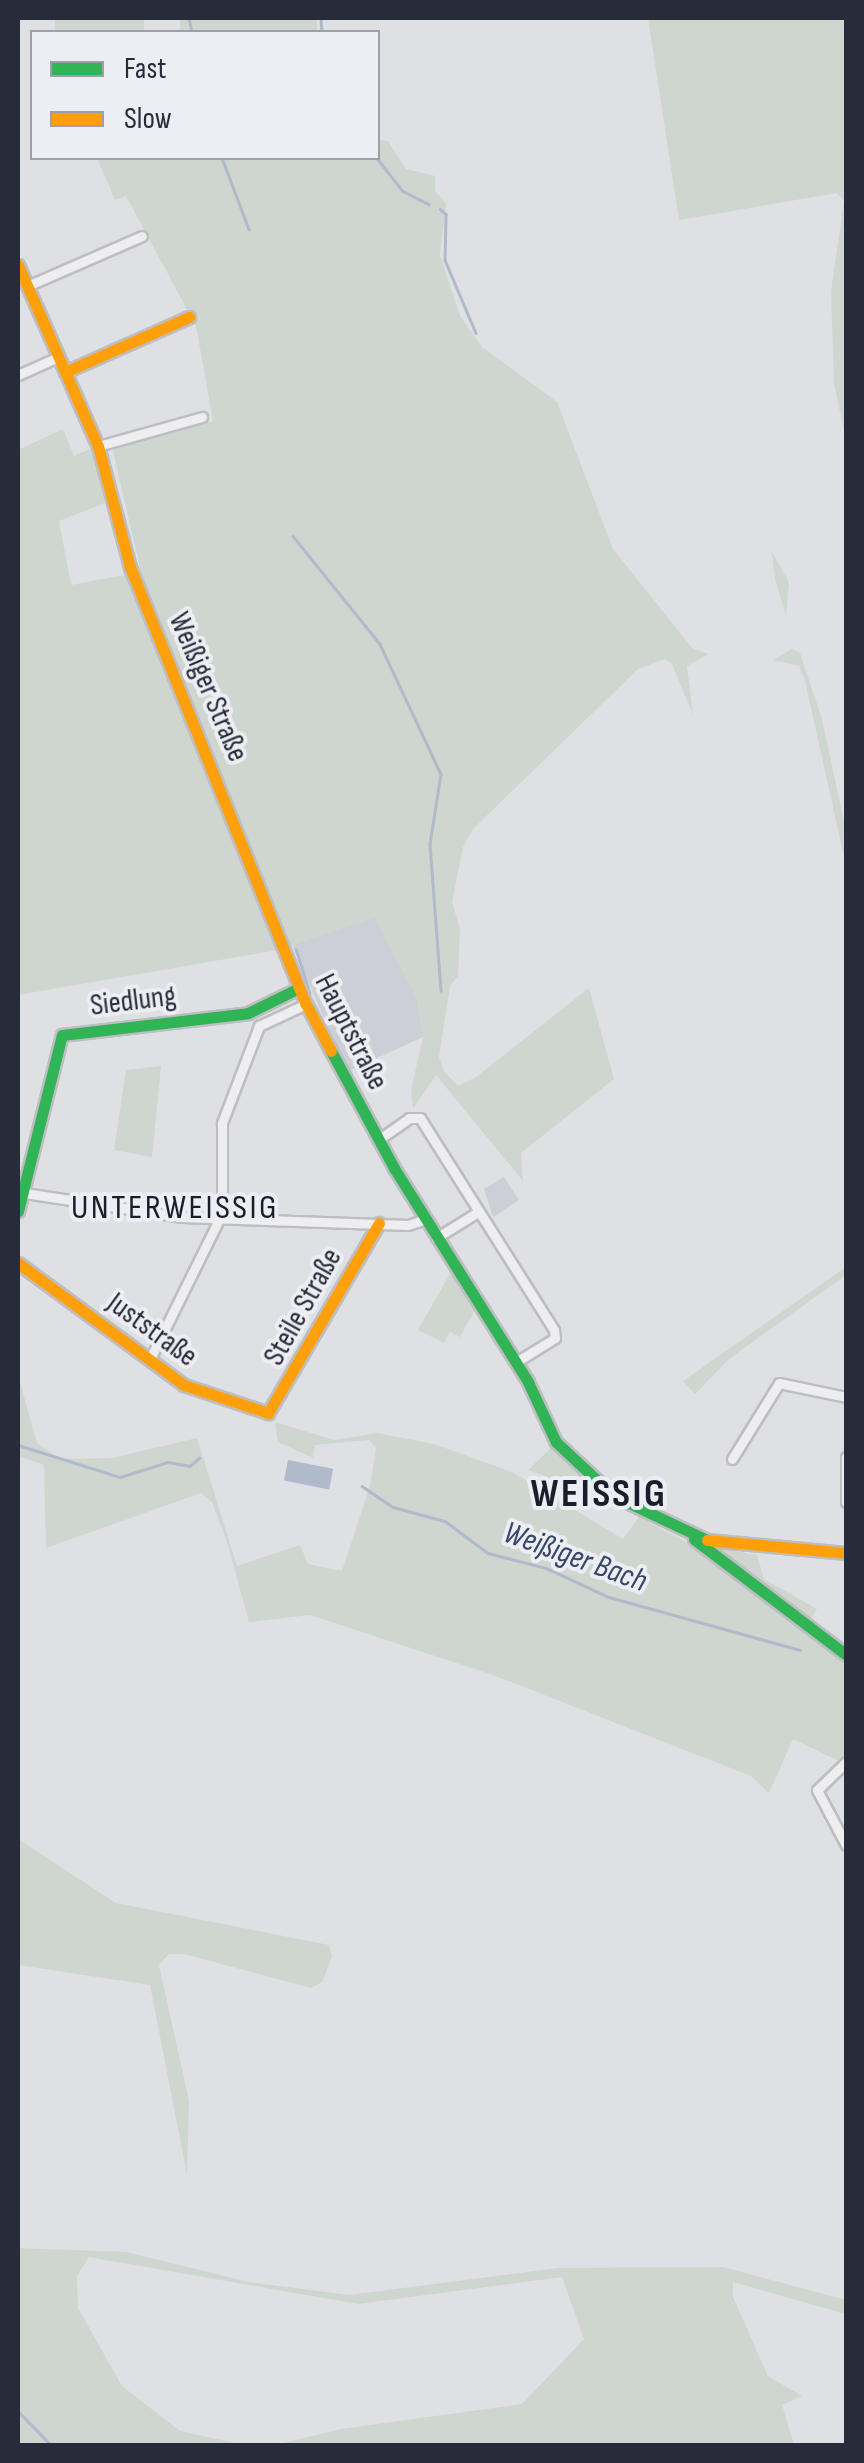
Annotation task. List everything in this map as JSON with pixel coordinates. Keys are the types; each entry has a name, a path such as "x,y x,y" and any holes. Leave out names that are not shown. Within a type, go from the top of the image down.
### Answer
{"street":[{"path":"27,286 142,236"},
{"name":"Weißiger Straße","path":"18,264 98,446 130,567 283,944"},
{"path":"65,372 188,317"},
{"path":"18,375 58,357"},
{"path":"98,446 202,417"},
{"name":"Hauptstraße","path":"283,944 306,1004 378,1140 516,1362 556,1442 614,1496 694,1539 846,1554"},
{"name":"Siedlung","path":"22,1194 62,1035 254,1012 299,988"},
{"path":"150,1359 218,1218 224,1111 260,1026 306,1004"},
{"path":"254,1012 260,1026"},
{"name":"Hauptstraße","path":"378,1140 409,1118 420,1118 556,1333 516,1362"},
{"path":"18,1211 22,1194 218,1218 379,1223 425,1219"},
{"path":"436,1238 478,1212"},
{"name":"Steile Straße","path":"268,1413 379,1223"},
{"name":"Juststraße","path":"18,1262 195,1391 268,1413"},
{"path":"732,1459 779,1383 846,1397"},
{"path":"846,1457 846,1502"},
{"path":"694,1539 846,1655"},
{"path":"846,1762 817,1790 846,1844"}],"shaded area":[{"path":"55,18 144,18 144,30 55,30"},
{"path":"180,18 317,18 317,30 180,30"},
{"path":"648,18 846,18 846,440 834,384 831,291 844,201 837,193 679,220"},
{"path":"380,140 388,141 406,169 435,176 435,191 446,203 440,255 460,316 482,347 557,402 613,549 692,648 709,654 687,666 693,715 672,664 665,659 638,669 473,829 463,847 452,902 460,929 458,976 450,986 439,1057 444,1071 458,1086 476,1077 589,988 614,1079 521,1153 523,1181 436,1075 413,1109 411,1090 423,1037 418,1001 375,918 278,950 18,995 18,450 63,429 74,456 92,448 105,503 59,521 71,585 141,572 112,447 213,421 196,326 126,196 115,200 98,160 380,160"},
{"path":"772,552 789,582 786,616 775,579"},
{"path":"792,649 800,653 822,719 846,831 846,866 805,681 799,666 773,660"},
{"path":"399,874 423,1037 347,1072 293,946"},
{"path":"161,1066 152,1157 114,1150 126,1070"},
{"path":"504,1177 519,1200 493,1217 484,1189"},
{"path":"846,1267 846,1275 729,1359 695,1394 683,1381"},
{"path":"451,1272 475,1310 460,1337 450,1332 444,1343 418,1330"},
{"path":"18,1375 37,1443 59,1459 112,1458 197,1438 237,1566 300,1545 308,1564 342,1571 370,1486 376,1448 369,1440 315,1445 313,1458 278,1442 275,1422 334,1440 377,1433 434,1444 512,1472 623,1539 639,1517 688,1543 846,1662 846,1757 841,1762 793,1739 769,1793 751,1776 493,1675 310,1615 249,1622 227,1542 212,1502 201,1493 46,1548 44,1465 18,1456"},
{"path":"553,1446 609,1497 608,1499 528,1470"},
{"path":"707,1546 757,1555 764,1579 817,1609 811,1618"},
{"path":"18,1839 116,1903 329,1945 332,1956 322,1982 311,1988 184,1954 169,1954 159,1965 189,2101 187,2175 150,1985 18,1965"},
{"path":"18,2248 126,2252 249,2282 349,2295 558,2268 723,2267 846,2300 846,2314 733,2282 733,2297 768,2376 802,2396 782,2405 794,2445 275,2445 341,2429 522,2404 584,2339 562,2277 358,2304 89,2257 77,2276 78,2308 122,2386 180,2431 244,2445 18,2445"}],"water":[{"path":"288,1460 333,1469 329,1489 284,1481"}],"waterway":[{"path":"189,18 192,30"},
{"path":"321,18 322,30"},
{"path":"223,160 249,229"},
{"path":"379,160 403,191 429,204"},
{"path":"440,209 446,214 445,260 476,333"},
{"path":"293,536 380,644 441,774 430,844 441,991"},
{"path":"296,949 310,993"},
{"name":"Weißiger Bach","path":"18,1445 120,1477 168,1462 190,1466 199,1458"},
{"name":"Weißiger Bach","path":"362,1486 393,1507 445,1521 488,1553 546,1568 609,1597 800,1650"},
{"path":"18,2411 52,2446"}],"traffic: fast":[{"path":"18,1211 62,1035 248,1013 299,988"},
{"path":"331,1051 394,1168 528,1382 556,1442 614,1496 707,1540"},
{"path":"694,1539 846,1655"}],"traffic: slow":[{"path":"18,265 98,446 130,567 306,1004 331,1051"},
{"path":"65,372 189,317"},
{"path":"18,1263 184,1385 268,1413 379,1223"},
{"path":"707,1540 846,1553"}],"district":[{"name":"UNTERWEISSIG","path":"175,1208"},
{"name":"WEISSIG","path":"599,1494"}]}
